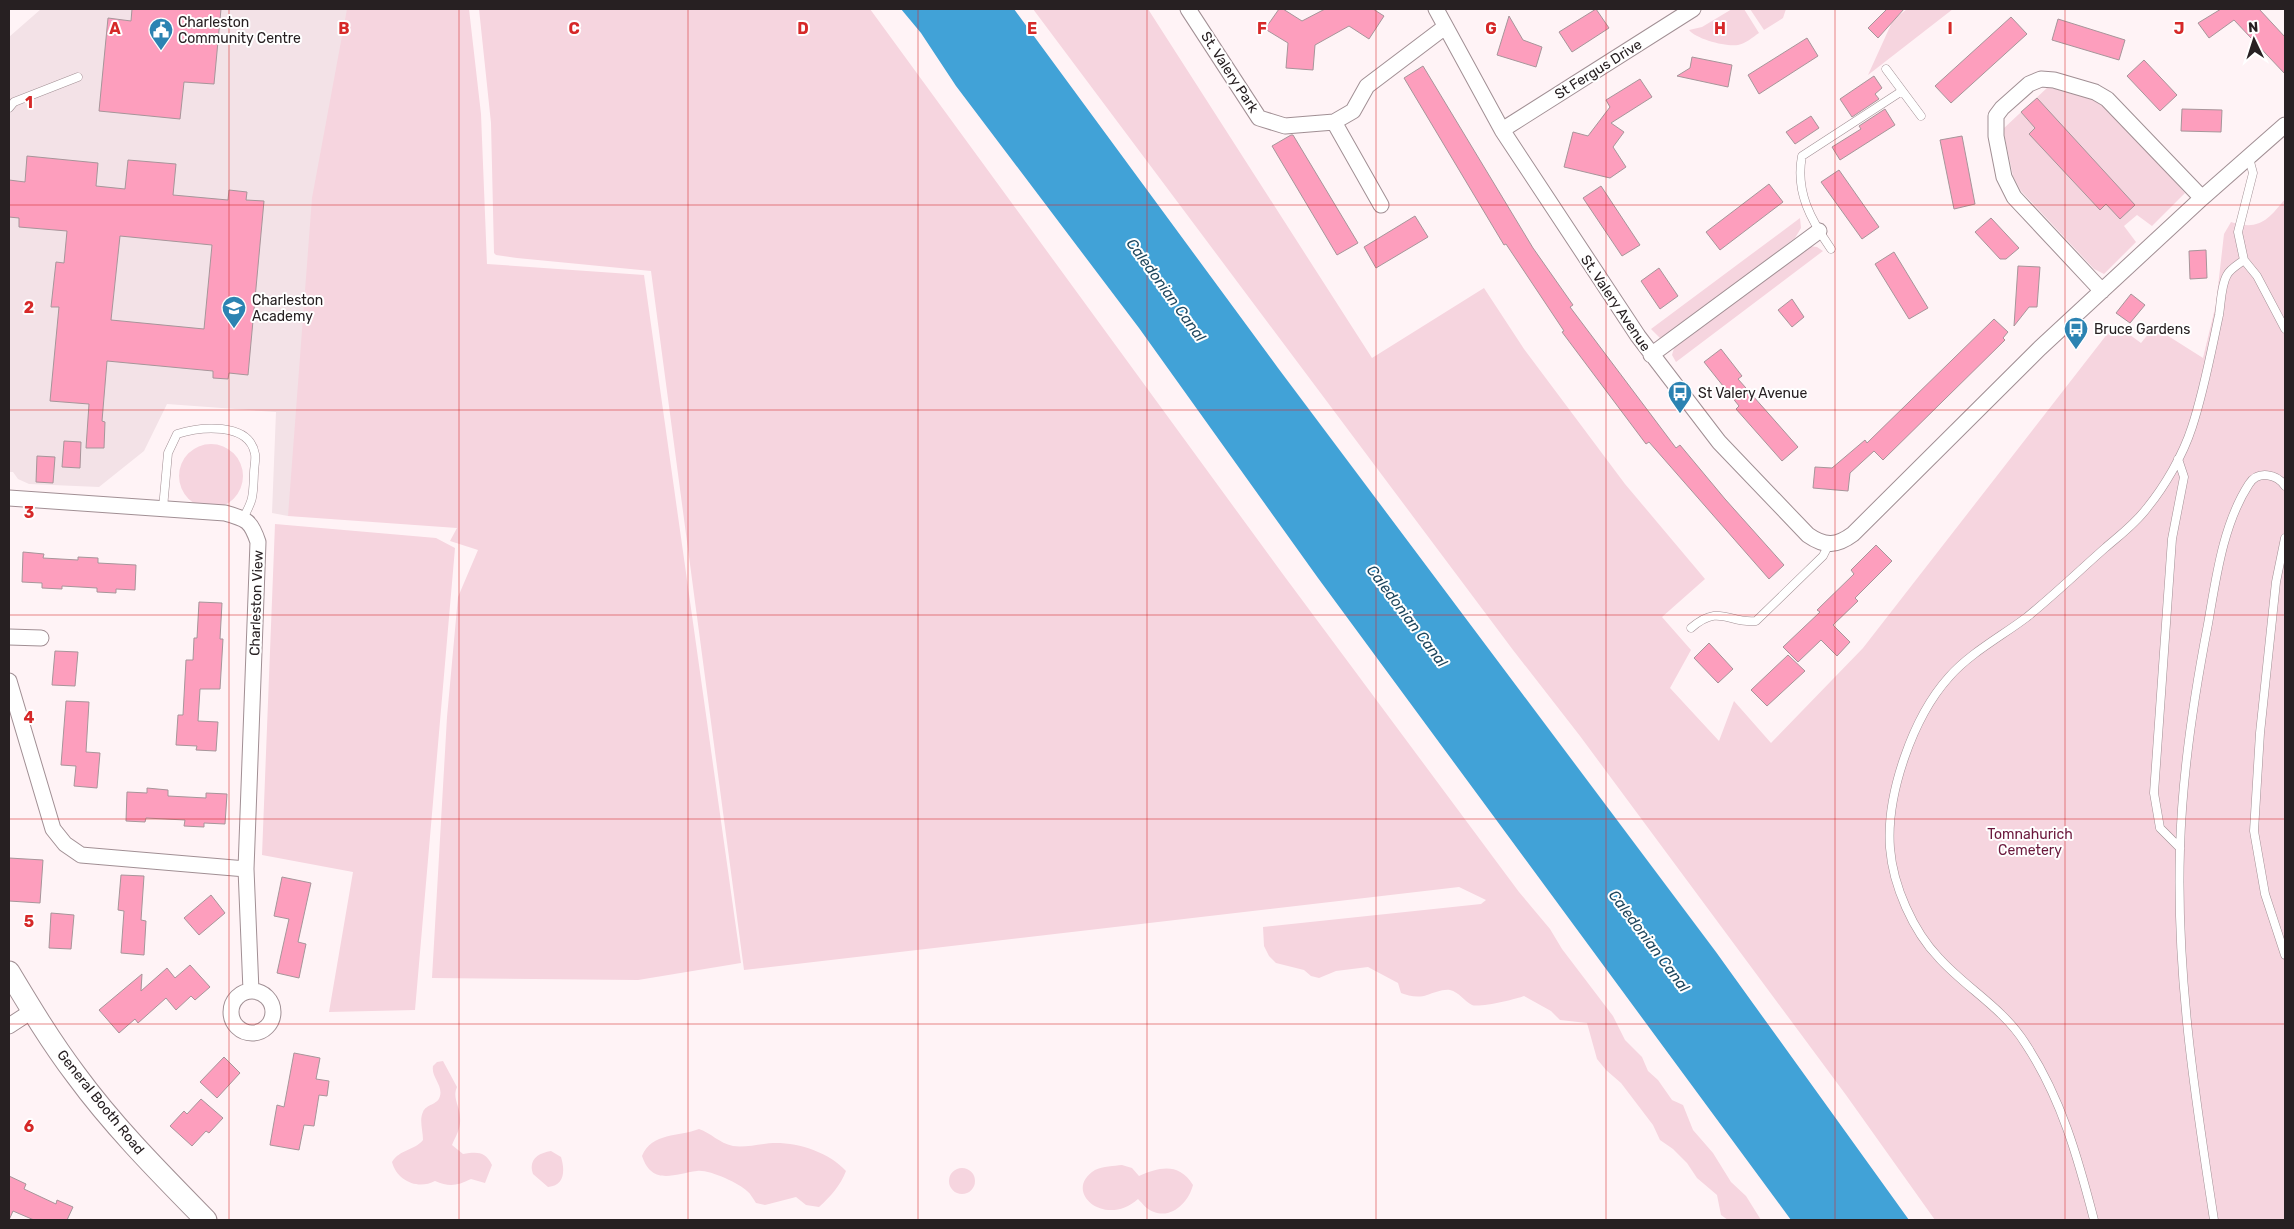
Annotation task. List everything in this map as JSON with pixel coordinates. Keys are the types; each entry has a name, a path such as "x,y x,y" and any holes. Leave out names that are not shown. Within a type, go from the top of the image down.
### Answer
{"street":[{"name":"St. Valery Park","path":"1188,9 1259,118 1285,126 1334,122"},
{"name":"St. Valery Avenue","path":"1436,9 1502,130 1547,201 1651,355 1719,442 1808,535 1818,542 1829,544"},
{"name":"St Fergus Drive","path":"1502,130 1693,9"},
{"path":"1381,205 1334,122 1353,112 1367,86 1445,27"},
{"path":"2102,291 2014,198 2007,187 1996,136 1996,116 2002,108 2029,84 2041,79 2054,80 2095,92 2118,108 2202,198"},
{"path":"1829,544 1841,543 1854,534 2040,348 2202,198 2285,126"},
{"path":"1651,355 1818,231"},
{"path":"9,498 163,508 226,514 243,518"},
{"name":"Charleston View","path":"243,518 253,527 258,542 246,869 251,991"},
{"path":"9,637 41,638"},
{"path":"9,681 54,829 65,844 81,855 246,869"},
{"name":"General Booth Road","path":"9,972 32,1011 76,1076 154,1167 206,1220"},
{"path":"9,1026 32,1011"}],"lane":[{"path":"1886,69 1921,116"},
{"path":"9,108 14,102 78,77"},
{"path":"1831,249 1818,231 1807,210 1801,192 1799,172 1802,156 1902,91"},
{"path":"2249,158 2253,173 2238,232 2244,260 2257,276 2285,329"},
{"path":"2094,1220 2078,1160 2054,1093 2027,1045 2012,1025 1942,962 1924,940 1910,915 1898,884 1890,851 1890,830 1898,782 1908,746 1930,700 1950,674 2027,616 2132,526 2149,506 2178,459 2192,428 2227,274 2244,260"},
{"path":"163,508 168,453 177,434 197,428 228,430 246,437 255,453 253,500 243,518"},
{"path":"2178,459 2184,477 2172,539 2154,793 2160,828 2180,848"},
{"path":"2214,1220 2186,1026 2180,848 2183,801 2200,662 2215,586 2233,514 2247,487 2258,476 2276,477 2285,486"},
{"path":"2285,538 2276,582 2260,733 2254,822 2265,894 2285,955"},
{"path":"1691,628 1701,619 1715,615 1730,616 1746,622 1756,621 1822,556 1829,544"}],"shaded area":[{"name":"Charleston Academy","path":"41,9 443,9 288,516 272,513 276,412 167,404 144,451 99,487 29,484 18,479 13,472 9,472 9,37"}],"green space":[{"path":"347,9 469,9 481,114 487,264 644,275 741,963 638,980 432,978 447,717 458,597 478,550 450,541 457,528 288,516 312,198"},
{"path":"479,9 870,9 1282,573 1519,892 1550,929 1562,949 1613,1016 1625,1040 1642,1057 1648,1071 1658,1080 1672,1100 1683,1105 1693,1130 1713,1153 1731,1182 1746,1196 1761,1220 1728,1220 1721,1215 1717,1195 1697,1178 1687,1163 1673,1149 1660,1140 1653,1125 1621,1083 1597,1059 1587,1023 1560,1020 1551,1011 1524,996 1498,1003 1476,1006 1450,990 1424,996 1407,995 1401,993 1398,983 1368,967 1336,971 1319,978 1311,976 1304,970 1276,963 1269,956 1264,946 1263,927 1481,904 1486,900 1459,887 744,970 651,271 517,258 496,255 494,253 491,123"},
{"name":"Tomnahurich Cemetery","path":"1033,9 1148,9 1372,358 1484,288 1524,349 1625,484 1705,579 1662,617 1691,650 1670,688 1719,741 1734,701 1771,743 1863,648 2115,324 2141,343 2154,327 2203,358 2216,304 2224,234 2231,222 2249,225 2262,222 2285,199 2285,1220 1935,1220 1846,1095 1580,736 1513,650"},
{"path":"1732,9 1744,9 1759,33 1743,43 1733,45 1719,44 1704,39 1689,30 1702,27"},
{"path":"1750,9 1786,9 1783,18 1764,30"},
{"path":"1907,9 1953,9 1868,75 1893,20"},
{"path":"2048,87 2095,100 2110,111 2185,193 2152,226 2137,215 2124,226 2136,242 2104,274 2094,269 2021,191 2013,176 2003,129"},
{"path":"1800,218 1801,228 1795,238 1666,337 1660,338 1651,329"},
{"path":"1809,246 1817,247 1823,251 1676,362 1672,355 1674,348"},
{"path":"211,444 229,450 237,458 243,476 237,494 229,502 211,508 193,502 185,494 179,476 185,458 193,450"},
{"path":"275,524 436,538 455,548 415,1010 329,1012 353,872 262,855"},
{"path":"443,1061 457,1087 455,1095 460,1114 460,1125 452,1145 463,1154 476,1153 483,1155 489,1160 492,1165 485,1183 471,1179 453,1185 435,1181 428,1184 415,1184 403,1179 392,1162 399,1155 423,1140 421,1122 423,1112 437,1101 440,1096 440,1088 433,1066 437,1062"},
{"path":"699,1129 723,1143 733,1146 785,1143 804,1147 832,1159 846,1171 835,1190 819,1207 806,1205 796,1197 765,1205 756,1203 743,1188 716,1174 697,1171 665,1176 658,1175 646,1165 642,1156 646,1148 652,1143 667,1136"},
{"path":"551,1151 561,1157 563,1172 558,1184 548,1187 533,1174 532,1165 538,1155"},
{"path":"1122,1165 1132,1168 1139,1176 1154,1170 1168,1168 1181,1173 1193,1185 1184,1202 1174,1211 1168,1213 1161,1214 1152,1211 1145,1207 1138,1199 1125,1207 1113,1210 1101,1209 1091,1204 1085,1196 1083,1188 1086,1179 1095,1170 1108,1166"},
{"path":"962,1168 971,1172 975,1181 971,1190 962,1194 953,1190 949,1181 953,1172"}],"water":[{"name":"Caledonian Canal","path":"901,9 1014,9 1278,368 1716,952 1909,1220 1791,1220 1318,578 1139,328 956,86 921,33"}],"building":[{"name":"Charleston Community Centre","path":"132,9 221,9 214,84 184,82 180,119 99,111 108,18 131,21"},
{"path":"1279,9 1283,9 1302,21 1325,9 1373,9 1384,16 1369,39 1349,26 1315,45 1313,70 1286,68 1288,43 1265,29"},
{"path":"1596,9 1609,28 1572,52 1559,32"},
{"path":"1887,9 1904,9 1878,38 1868,28"},
{"path":"2221,9 2259,9 2285,37 2285,74 2234,20 2209,38 2198,23"},
{"path":"1509,16 1523,40 1542,47 1536,67 1497,55"},
{"path":"2011,17 2027,34 1951,103 1935,86"},
{"path":"2058,19 2125,40 2119,60 2052,40"},
{"path":"1807,38 1818,56 1759,94 1748,75"},
{"path":"1692,57 1732,65 1728,87 1677,76 1690,68"},
{"path":"2144,60 2177,95 2160,111 2127,76"},
{"path":"1423,66 1533,248 1573,305 1570,307 1676,448 1680,445 1784,565 1769,579 1649,442 1646,444 1562,332 1564,331 1506,244 1504,245 1404,78"},
{"path":"1874,76 1882,88 1875,94 1879,99 1852,117 1840,99"},
{"path":"1640,79 1652,97 1611,123 1624,132 1613,147 1626,167 1610,178 1564,167 1573,132 1588,136 1610,107 1606,100"},
{"path":"2037,98 2135,205 2120,219 2106,204 2100,210 2029,134 2035,128 2021,112"},
{"path":"1885,109 1895,125 1840,160 1832,147 1861,129 1859,126"},
{"path":"2182,109 2222,110 2221,132 2181,131"},
{"path":"1811,116 1819,128 1795,144 1786,132"},
{"path":"1293,135 1358,243 1337,255 1272,146"},
{"path":"1962,136 1975,204 1954,209 1940,140"},
{"path":"27,156 98,163 96,186 125,189 128,160 176,164 173,195 228,200 229,190 247,192 246,200 264,201 248,375 229,373 228,379 213,378 213,371 107,361 102,421 105,422 104,448 86,448 89,404 50,401 59,307 51,307 56,262 64,263 67,231 19,227 19,218 9,217 9,180 25,182","holes":["120,236 212,245 204,329 111,320"]},
{"path":"1839,170 1879,227 1862,239 1821,182"},
{"path":"1769,184 1783,202 1720,250 1706,232"},
{"path":"1601,186 1640,245 1622,256 1583,198"},
{"path":"1415,216 1428,237 1376,268 1364,247"},
{"path":"1991,218 2019,248 2006,259 2000,259 1975,232"},
{"path":"2206,250 2207,278 2190,279 2189,251"},
{"path":"1894,252 1928,308 1909,319 1875,264"},
{"path":"2018,266 2040,267 2037,307 2029,307 2014,326"},
{"path":"1659,268 1678,296 1660,309 1641,281"},
{"path":"2131,294 2145,305 2130,323 2116,313"},
{"path":"1792,299 1804,317 1792,327 1778,310"},
{"path":"1994,319 2008,332 2003,338 2005,340 1883,460 1874,451 1850,473 1848,491 1813,488 1815,467 1832,468 1865,440 1867,443"},
{"path":"1721,349 1742,376 1738,379 1798,447 1782,461 1736,409 1739,406 1704,362"},
{"path":"64,441 81,442 80,468 62,467"},
{"path":"37,456 55,457 53,483 36,482"},
{"path":"1876,545 1892,561 1855,598 1858,601 1833,625 1850,642 1837,656 1821,640 1798,662 1783,647 1820,612 1817,610 1854,574 1851,570"},
{"path":"23,552 44,554 43,558 78,560 78,557 98,558 98,563 136,565 135,590 116,589 116,593 97,592 97,588 62,586 62,589 42,588 42,583 22,582"},
{"path":"199,602 222,603 220,639 223,639 220,689 200,689 198,721 218,722 216,751 196,750 197,746 176,745 178,715 183,715 186,660 193,660 194,638 197,638"},
{"path":"1709,643 1733,669 1718,683 1694,658"},
{"path":"55,651 78,652 75,686 52,685"},
{"path":"1788,655 1805,671 1767,706 1751,690"},
{"path":"66,701 89,702 86,752 100,753 97,788 74,786 76,766 61,765"},
{"path":"147,788 168,790 168,796 206,798 206,793 227,794 225,824 204,823 204,827 184,826 185,820 146,818 145,822 126,821 127,792 147,793"},
{"path":"9,858 43,860 40,903 9,901"},
{"path":"121,875 144,876 141,920 146,921 144,955 121,953 124,911 118,910"},
{"path":"282,877 311,883 298,942 306,944 299,978 277,973 289,919 274,916"},
{"path":"211,895 225,913 199,935 184,918"},
{"path":"51,913 74,915 71,949 49,948"},
{"path":"190,965 210,987 195,1000 191,996 176,1010 166,998 138,1023 135,1019 119,1033 99,1010 142,974 141,991 167,968 175,978"},
{"path":"294,1053 320,1058 316,1079 329,1081 327,1096 319,1095 314,1126 304,1125 299,1150 270,1145 277,1105 284,1107"},
{"path":"224,1057 240,1073 217,1098 200,1082"},
{"path":"201,1099 223,1118 209,1133 206,1131 192,1146 170,1126 184,1111 187,1114"},
{"path":"9,1176 26,1184 24,1189 56,1204 57,1200 73,1207 67,1220 34,1220 13,1211 9,1220"}],"place":[{"name":"Charleston Community Centre","path":"161,51"},
{"name":"Charleston Academy","path":"234,329"},
{"name":"Bruce Gardens","path":"2076,350"},
{"name":"St Valery Avenue","path":"1680,414"}]}
